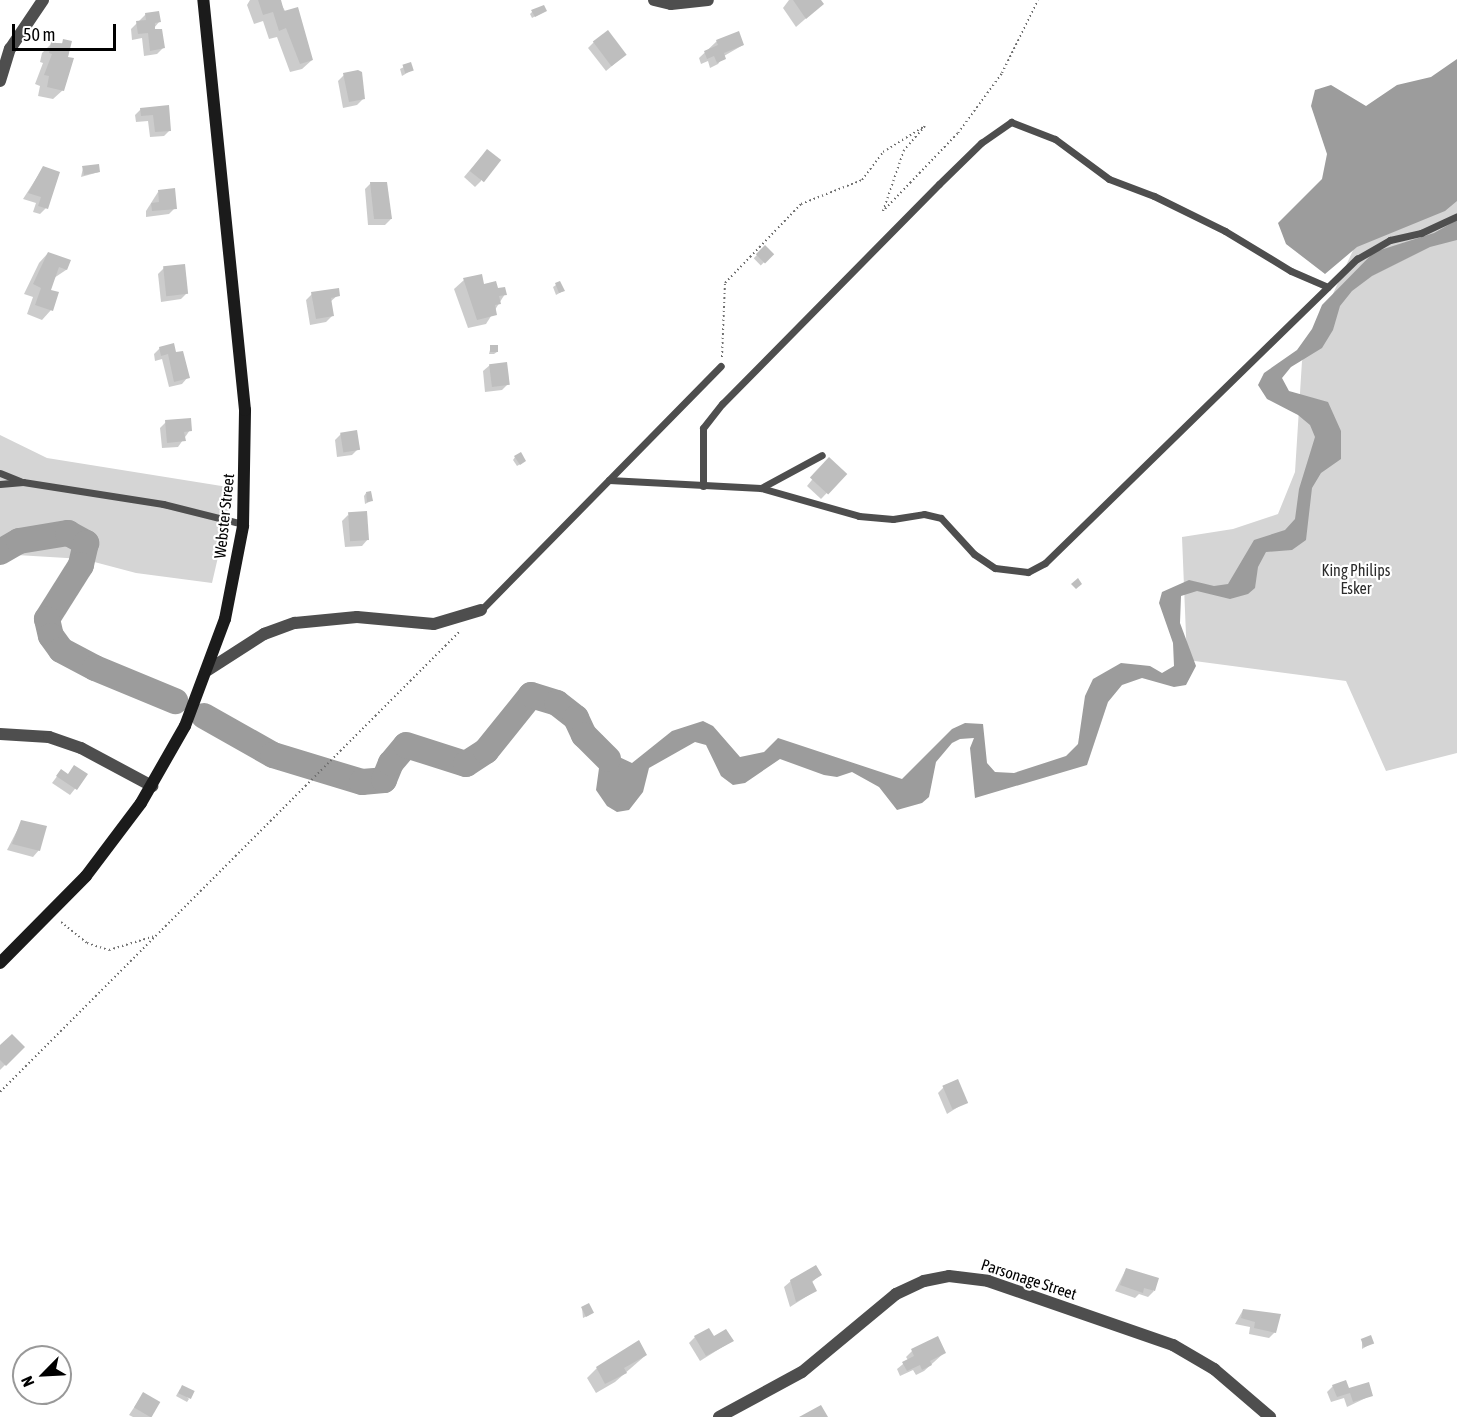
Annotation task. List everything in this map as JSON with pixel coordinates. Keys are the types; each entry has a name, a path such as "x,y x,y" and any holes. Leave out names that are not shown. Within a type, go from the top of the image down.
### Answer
{"street":[{"path":"0,81 10,49 43,0"},
{"name":"Webster Street","path":"0,963 52,913 112,845 152,786 185,726 225,620 243,524 246,451 241,343 203,0"},
{"path":"654,0 671,4 708,0"},
{"path":"208,670 264,634 296,623 357,617 434,624 481,610"},
{"path":"0,734 60,741 152,786"},
{"name":"Parsonage Street","path":"719,1417 802,1372 896,1294 924,1281 949,1276 988,1281 1173,1345 1214,1369 1270,1417"}],"lane":[{"path":"703,486 703,428 722,404 981,143 1011,122 1054,139 1109,179 1154,196 1225,231 1291,271 1328,287"},
{"path":"609,480 760,488 859,516 893,519 924,514 941,518 974,554 995,568 1028,572 1045,563 1328,287 1371,250 1438,227 1457,216"},
{"path":"481,610 721,366"},
{"path":"760,488 822,455"},
{"path":"0,473 23,482 163,504 243,524"},
{"path":"0,484 23,482"}],"path":[{"path":"721,366 725,283 801,204 862,180 883,152 925,126 904,150 883,211 964,124 1002,73 1038,0"},
{"path":"0,1092 465,626"},
{"path":"52,913 87,943 109,950 156,936"}],"green space":[{"name":"King Philips Esker","path":"1457,185 1457,753 1386,771 1346,681 1187,660 1182,537 1233,529 1278,514 1295,472 1302,361 1355,246"},
{"path":"0,435 47,458 234,488 212,583 136,573 83,559 0,554"}],"shaded area":[{"path":"1457,59 1457,201 1445,211 1357,247 1325,274 1286,244 1278,223 1322,179 1327,154 1311,106 1315,90 1331,85 1366,106 1397,85 1431,77"},
{"path":"1457,220 1457,240 1430,247 1372,276 1352,291 1340,306 1333,330 1322,348 1291,367 1282,378 1289,391 1328,402 1341,431 1341,459 1321,473 1312,488 1306,540 1292,550 1266,552 1258,567 1255,588 1248,594 1230,599 1197,591 1181,596 1180,623 1196,666 1186,685 1174,687 1142,678 1122,685 1108,702 1087,765 975,798 970,748 974,738 960,739 952,743 936,762 929,797 922,803 897,810 879,787 852,772 837,777 824,775 780,759 745,783 733,785 721,776 706,745 695,742 649,768 643,792 629,810 617,812 607,806 596,790 600,761 584,735 602,735 617,756 632,763 672,731 703,721 713,726 740,757 764,752 778,738 902,779 952,729 965,723 983,724 987,763 995,772 1014,773 1066,756 1078,744 1085,696 1093,679 1121,663 1150,666 1162,673 1174,666 1173,643 1159,603 1162,592 1189,580 1214,586 1228,584 1254,540 1285,530 1295,519 1299,489 1315,437 1310,425 1298,415 1267,399 1258,385 1264,373 1297,350 1312,329 1322,305 1374,252 1434,233"}],"building":[{"path":"258,0 281,0 284,11 298,7 313,60 300,64 286,28 279,31 273,12 263,15"},
{"path":"793,0 821,0 824,4 806,19"},
{"path":"544,5 547,11 535,17 531,10"},
{"path":"159,11 161,22 155,23 155,29 162,29 165,48 150,51 148,33 138,34 136,21 146,20 145,13"},
{"path":"608,30 627,55 611,66 593,41"},
{"path":"739,31 744,45 724,53 726,59 717,63 714,56 707,59 704,51 718,45 716,40"},
{"path":"63,39 72,41 68,57 74,58 64,91 47,87 49,76 44,75 52,54 49,53 51,42 62,44"},
{"path":"411,62 414,71 405,73 402,65"},
{"path":"358,70 362,72 365,99 349,102 343,73"},
{"path":"169,105 171,131 155,132 153,115 141,116 140,108"},
{"path":"487,149 501,160 484,182 470,171"},
{"path":"99,164 100,172 84,175 82,166"},
{"path":"43,166 60,172 48,209 38,206 41,197 28,193"},
{"path":"370,182 387,182 392,219 374,219"},
{"path":"175,188 177,209 152,211 151,203 159,202 158,190"},
{"path":"765,245 774,254 765,263 756,254"},
{"path":"48,252 71,260 67,270 59,267 51,290 59,292 53,311 35,305 41,288 33,284"},
{"path":"185,264 188,294 166,296 163,266"},
{"path":"482,274 484,284 496,281 498,288 505,287 507,295 499,296 501,304 495,305 497,315 477,320 463,278"},
{"path":"560,281 565,291 559,293 555,283"},
{"path":"339,288 340,296 331,298 334,316 316,319 311,292"},
{"path":"174,343 176,352 183,351 190,378 174,382 168,354 161,356 159,347"},
{"path":"490,345 498,345 498,352 490,352"},
{"path":"507,362 510,385 492,387 489,364"},
{"path":"191,418 192,431 184,432 186,441 167,443 165,420"},
{"path":"357,430 360,450 343,452 340,433"},
{"path":"521,452 526,461 520,465 514,456"},
{"path":"829,457 847,474 828,495 810,477"},
{"path":"371,491 373,501 367,502 366,492"},
{"path":"367,511 369,540 350,541 348,512"},
{"path":"1078,578 1082,584 1076,589 1071,584"},
{"path":"74,765 88,774 77,790 56,776 61,769 68,774"},
{"path":"21,820 47,826 40,851 12,844"},
{"path":"12,1034 25,1047 6,1066 0,1060 0,1045"},
{"path":"958,1079 968,1103 953,1110 942,1086"},
{"path":"816,1265 822,1275 812,1281 817,1291 796,1302 790,1280"},
{"path":"1126,1268 1159,1278 1155,1291 1144,1288 1143,1293 1120,1285"},
{"path":"589,1303 594,1313 586,1317 581,1307"},
{"path":"1243,1309 1281,1314 1276,1333 1254,1328 1255,1322 1241,1318"},
{"path":"709,1328 714,1336 726,1329 734,1341 706,1356 694,1336"},
{"path":"1371,1335 1374,1343 1364,1347 1361,1339"},
{"path":"938,1336 946,1353 930,1361 932,1365 922,1370 920,1365 907,1371 902,1362 914,1356 911,1349"},
{"path":"639,1340 647,1355 624,1368 627,1373 605,1384 596,1367"},
{"path":"1346,1380 1349,1388 1369,1382 1373,1396 1353,1402 1350,1393 1337,1397 1332,1385"},
{"path":"182,1385 195,1391 191,1399 178,1393"},
{"path":"143,1392 160,1402 152,1417 134,1408"},
{"path":"821,1405 828,1417 799,1417"}],"waterway":[{"path":"0,552 19,541 68,533 86,543 81,565 47,619 51,636 61,650 95,668 175,701"},
{"path":"204,716 273,755 362,782 384,780 391,763 406,745 466,764 486,751 531,695 557,703 576,718 584,735 608,759"}]}
